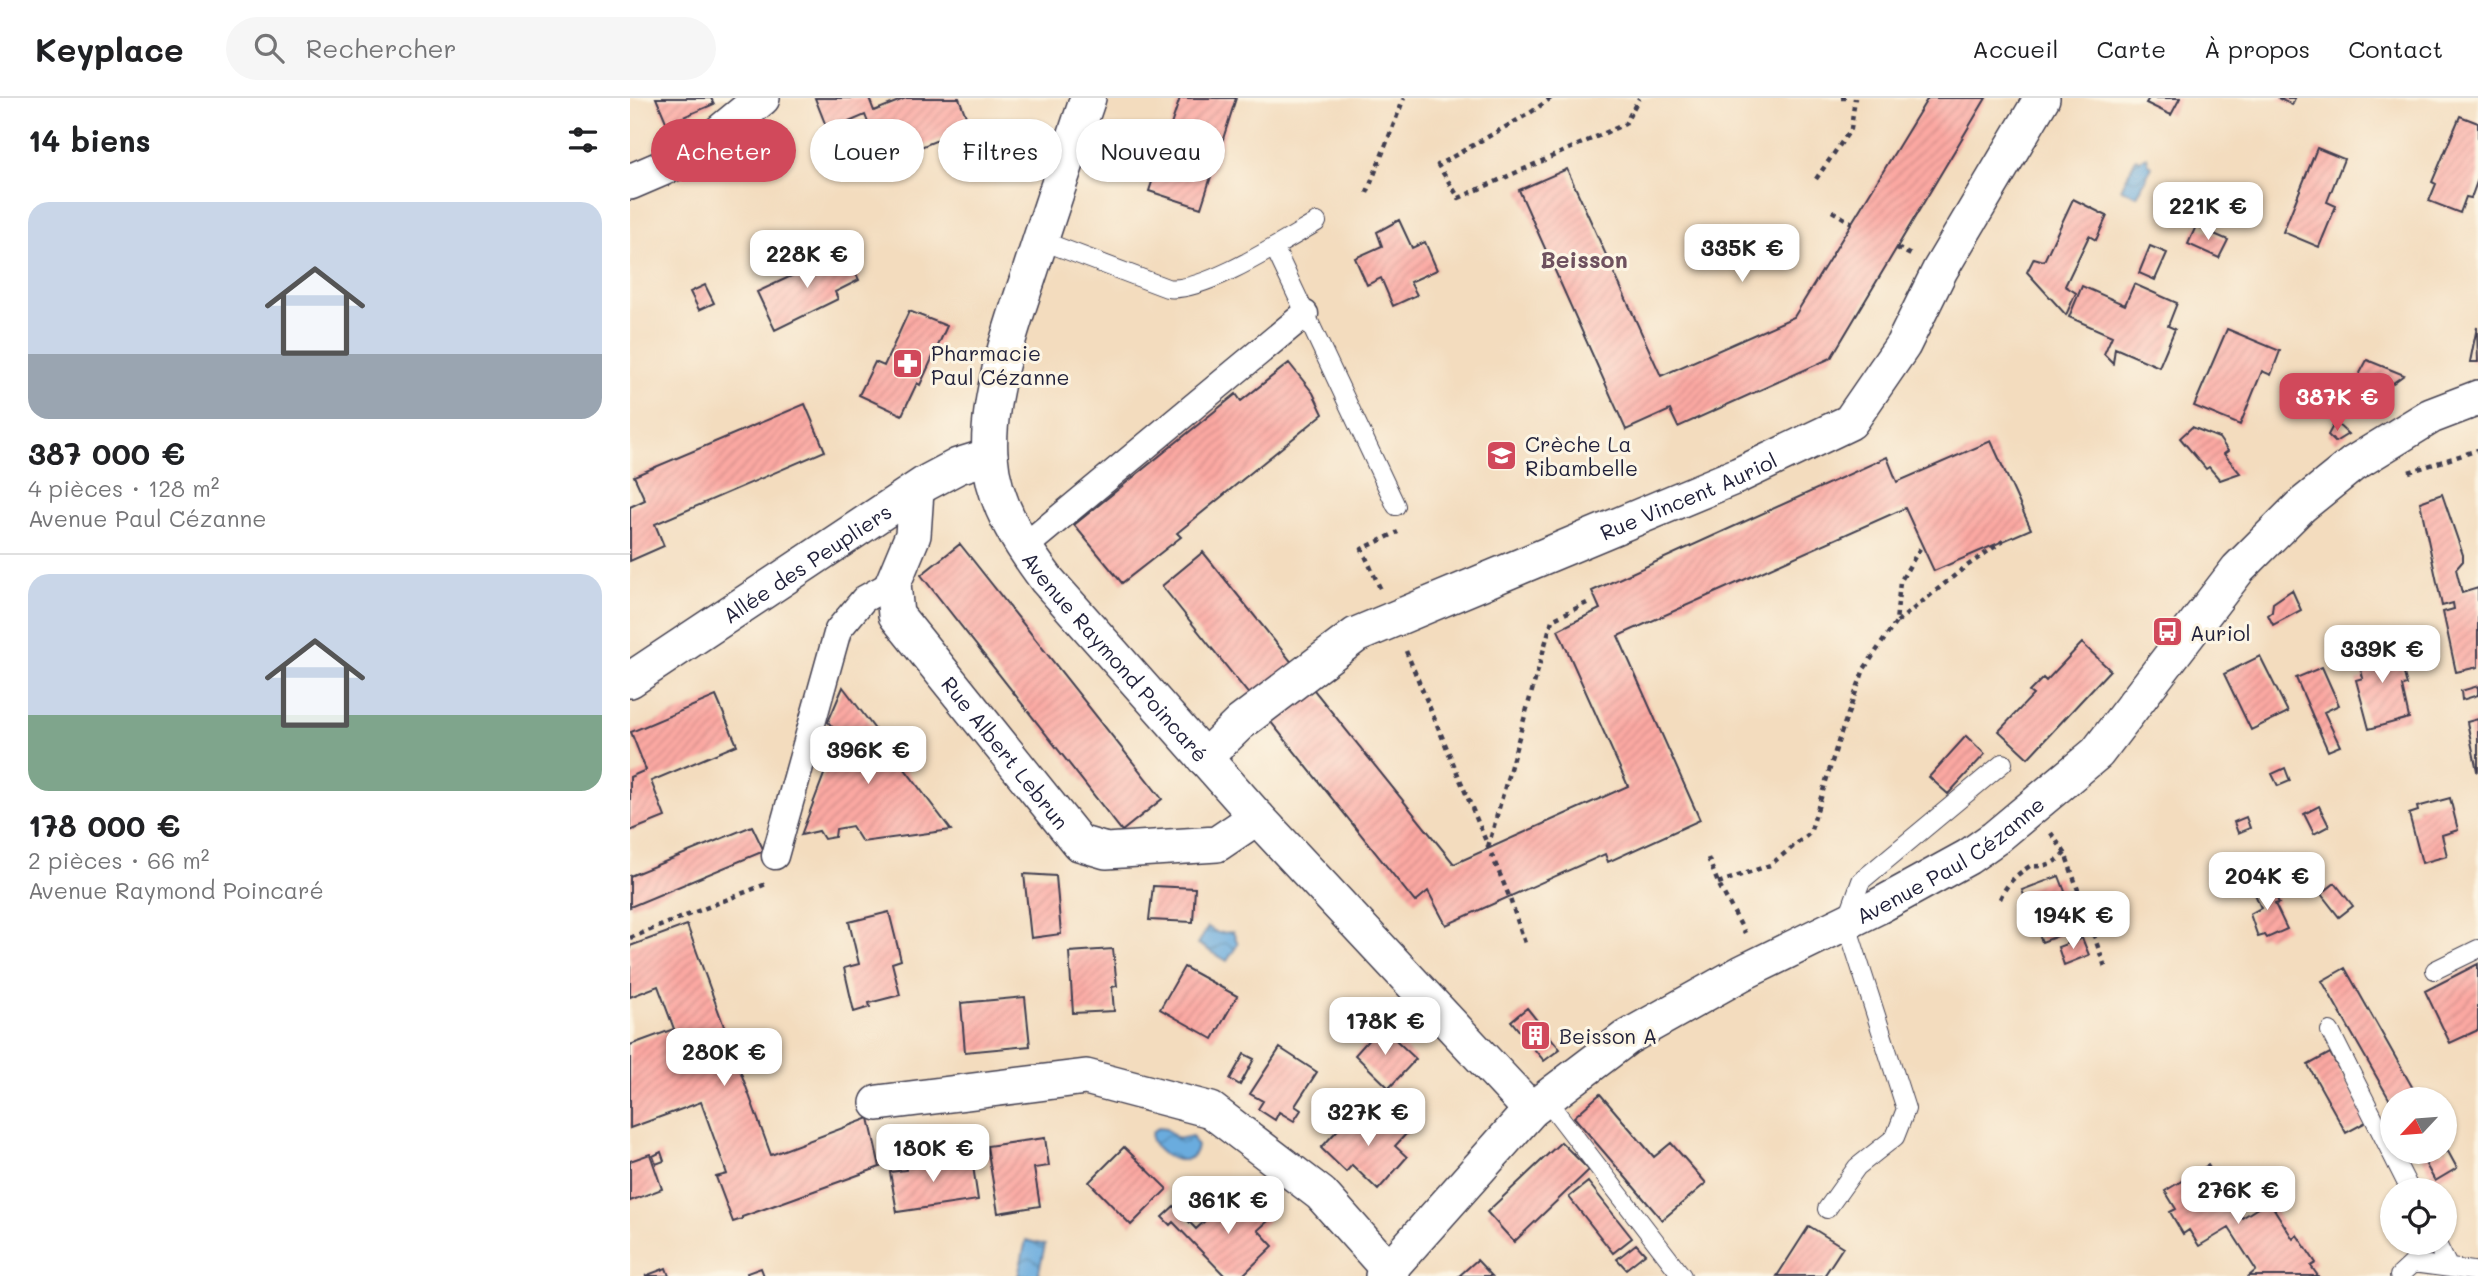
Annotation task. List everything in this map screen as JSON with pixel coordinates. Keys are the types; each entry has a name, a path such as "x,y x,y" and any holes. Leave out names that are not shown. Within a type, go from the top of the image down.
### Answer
{"street":[{"path":"630,181 693,155 762,98"},
{"name":"Avenue Raymond Poincaré","path":"1088,98 1003,359 993,410 990,456 994,481 1023,548 1047,580 1257,817 1538,1105"},
{"name":"Rue Vincent Auriol","path":"1204,758 1240,723 1356,635 1400,635 1850,422 1903,345 1940,270 2042,98"},
{"path":"1023,548 1305,314"},
{"name":"Avenue Paul Cézanne","path":"1388,1274 1538,1105 1626,1038 1742,973 1968,858 2029,810 2097,753 2238,569 2301,506 2353,464 2431,416 2478,398"},
{"name":"Allée des Peupliers","path":"630,680 916,491 958,466 990,456"},
{"path":"775,856 838,630 864,599 893,583 913,535 916,491"},
{"name":"Rue Albert Lebrun","path":"893,583 896,615 1079,843 1106,851 1217,844 1257,817"},
{"path":"878,1102 1086,1077 1211,1110 1321,1194 1388,1274"}],"lane":[{"path":"1040,240 1178,290 1274,247 1317,222"},
{"path":"1274,247 1396,506"},
{"path":"1827,1209 1857,1167 1895,1137 1906,1109 1846,922 1861,881 2003,763"},
{"path":"2435,970 2478,949"},
{"path":"2330,1031 2404,1178"},
{"path":"1538,1105 1682,1276"},
{"path":"2442,1255 2449,1268"},
{"path":"2399,1276 2413,1263 2473,1271 2478,1276"}],"path":[{"path":"1367,192 1404,98"},
{"path":"1551,98 1530,113 1438,165 1459,198 1625,124 1639,98"},
{"path":"1841,98 1847,98"},
{"path":"1816,179 1851,129 1855,98"},
{"path":"1832,211 1852,223"},
{"path":"2399,475 2478,450"},
{"path":"1718,883 1770,865 1810,833 1839,738 1864,669 1896,622 2003,541"},
{"path":"1896,622 1900,582 1922,545"},
{"path":"1362,548 1510,896 1526,946"},
{"path":"1488,848 1552,620 1587,603"},
{"path":"2029,810 2045,825 2065,853 2105,967"},
{"path":"2000,899 2006,884 2017,875 2030,866 2042,867 2055,863 2065,853"},
{"path":"630,938 768,883 775,856"},
{"path":"1708,859 1731,908"}],"water":[{"path":"2147,157 2152,166 2137,196 2121,189 2136,158 2140,160"},
{"path":"1208,927 1218,933 1233,932 1238,944 1227,961 1198,944"},
{"path":"1158,1128 1166,1129 1178,1139 1192,1136 1197,1146 1194,1154 1181,1160 1173,1159 1159,1150 1151,1137 1153,1131"},
{"path":"1026,1240 1045,1245 1038,1276 1018,1276"}],"building":[{"path":"656,98 711,98 714,104 679,119 665,119"},
{"path":"815,98 869,98 874,111 906,98 959,98 967,119 938,119 938,140 924,146 924,119 867,119 865,115 856,119 823,119"},
{"path":"1180,98 1236,98 1225,133 1225,119 1173,119"},
{"path":"1928,98 1986,98 1831,358 1678,427 1670,410 1626,430 1519,190 1567,169 1661,376 1794,317"},
{"path":"2149,98 2180,98 2171,115 2146,103"},
{"path":"2278,98 2295,98 2292,105"},
{"path":"2460,116 2478,123 2478,179 2471,198 2466,197 2460,213 2429,201 2436,184 2432,182"},
{"path":"2317,148 2344,159 2327,202 2336,206 2319,247 2283,232"},
{"path":"1152,182 1209,182 1201,208 1149,191"},
{"path":"2073,199 2107,216 2096,240 2089,236 2065,286 2076,293 2066,315 2027,272 2034,258 2044,261"},
{"path":"1399,220 1412,248 1425,242 1437,270 1410,282 1417,295 1393,306 1381,278 1367,285 1355,258 1382,246 1377,232"},
{"path":"2196,226 2228,240 2219,258 2188,244"},
{"path":"2150,246 2167,253 2155,280 2139,273"},
{"path":"845,251 859,280 835,292 838,299 775,330 757,292"},
{"path":"2134,284 2177,303 2168,326 2175,329 2159,367 2115,348 2113,363 2104,354 2112,336 2069,317 2082,286 2125,305"},
{"path":"705,285 714,303 699,310 690,292"},
{"name":"Pharmacie Paul Cézanne","path":"909,311 947,326 920,385 917,383 902,415 859,395 875,362 884,366"},
{"path":"2477,327 2478,362 2470,362"},
{"path":"2227,329 2280,351 2271,375 2262,371 2240,425 2194,406"},
{"path":"2367,360 2404,375 2371,399 2351,390"},
{"path":"1289,363 1313,393 1323,414 1177,533 1181,537 1122,583 1074,525 1236,394 1241,401"},
{"path":"805,404 825,451 655,524 664,546 630,561 630,507 645,500 634,476"},
{"path":"2335,422 2348,434 2335,442 2328,435"},
{"path":"2192,427 2219,438 2228,451 2224,454 2240,473 2220,480 2209,467 2206,469 2180,438"},
{"path":"1991,441 2031,529 1934,571 1905,508 1618,636 1700,820 1608,862 1605,854 1446,925 1428,891 1415,902 1162,586 1203,552 1454,864 1628,786 1558,630 1600,609 1592,591 1887,457 1897,482"},
{"path":"2442,494 2463,555 2463,561 2456,569 2462,593 2478,588 2478,667 2456,672 2443,612 2454,609 2453,603 2442,606 2420,502"},
{"path":"960,544 1162,799 1122,831 921,575"},
{"path":"2292,590 2301,610 2273,625 2268,615 2272,612 2273,603"},
{"path":"2395,640 2407,685 2402,686 2409,718 2369,729 2356,680 2363,678 2356,650"},
{"path":"2082,643 2110,670 2028,758 1999,731 2033,695 2029,692 2043,678 2046,681"},
{"path":"2260,656 2288,712 2251,730 2224,674"},
{"path":"2322,667 2339,705 2324,712 2340,746 2328,751 2296,678"},
{"path":"2478,686 2478,695 2462,700 2461,691"},
{"path":"843,687 951,830 862,842 852,826 836,829 835,837 824,839 819,831 801,835 839,735 828,722"},
{"path":"716,696 737,745 651,781 665,817 630,831 630,777 646,770 631,732"},
{"path":"2478,719 2478,770 2477,771 2467,722"},
{"path":"1966,736 1985,754 1948,794 1929,777"},
{"path":"2285,768 2290,781 2278,786 2272,774"},
{"path":"2450,798 2458,830 2442,835 2447,856 2422,863 2409,814 2418,811 2417,807"},
{"path":"2319,806 2329,826 2314,834 2304,814"},
{"path":"2246,817 2250,828 2238,833 2234,822"},
{"path":"752,826 764,851 630,907 630,876"},
{"path":"1024,874 1056,876 1061,934 1031,938"},
{"path":"2059,876 2079,928 2042,942 2022,890"},
{"path":"2269,880 2279,903 2275,904 2287,929 2267,938 2265,935 2258,937 2250,914 2261,908 2252,887"},
{"path":"2335,883 2353,906 2339,917 2321,894"},
{"path":"1153,886 1195,888 1193,922 1149,920"},
{"path":"889,912 901,960 892,963 900,995 869,1003 870,1007 854,1012 844,968 859,964 849,922"},
{"path":"687,925 771,1155 869,1118 880,1167 733,1222 716,1177 727,1174 701,1102 630,1128 630,1045 674,1029 658,986 630,997 630,946"},
{"path":"2082,938 2089,955 2064,965 2058,947"},
{"path":"1113,949 1117,986 1112,987 1114,1011 1073,1013 1069,952"},
{"path":"2478,964 2478,1030 2450,1043 2425,991"},
{"path":"1184,967 1237,996 1213,1039 1160,1009"},
{"path":"2345,968 2412,1087 2382,1087 2322,981"},
{"path":"1025,997 1030,1046 965,1052 961,1003"},
{"name":"Beisson A","path":"1527,1008 1560,1049 1544,1061 1511,1021"},
{"path":"1381,1026 1416,1059 1389,1088 1355,1055"},
{"path":"1280,1048 1317,1072 1295,1106 1301,1110 1294,1121 1279,1112 1275,1120 1258,1109 1263,1101 1250,1094"},
{"path":"2330,1053 2368,1121 2346,1133 2308,1065"},
{"path":"1244,1054 1254,1059 1240,1085 1230,1079"},
{"path":"1600,1094 1654,1157 1671,1143 1706,1183 1662,1220 1574,1117"},
{"path":"1356,1110 1374,1127 1386,1113 1407,1133 1395,1146 1407,1157 1378,1190 1352,1165 1346,1172 1321,1148"},
{"path":"1045,1138 1049,1166 1034,1168 1040,1206 998,1213 987,1146"},
{"path":"1561,1142 1589,1170 1514,1242 1487,1212"},
{"path":"1124,1147 1167,1189 1131,1225 1089,1182"},
{"path":"661,1152 664,1161 656,1164 653,1156"},
{"path":"650,1154 662,1189 630,1201 630,1161"},
{"path":"936,1154 938,1164 972,1159 978,1200 897,1212 890,1172 906,1170 905,1160"},
{"path":"2426,1164 2455,1164 2457,1168 2440,1178 2433,1178"},
{"path":"2208,1165 2216,1178 2220,1175 2230,1190 2238,1203 2234,1206 2242,1218 2269,1201 2293,1239 2297,1235 2316,1263 2311,1266 2318,1276 2249,1276 2256,1270 2229,1228 2199,1246 2189,1230 2183,1234 2170,1212 2176,1209 2165,1191"},
{"path":"1588,1182 1632,1238 1613,1253 1569,1197"},
{"path":"1231,1197 1243,1209 1253,1200 1263,1209 1260,1212 1268,1221 1258,1230 1273,1246 1242,1276 1225,1276 1173,1222 1170,1225 1162,1217 1174,1206 1196,1229"},
{"path":"1809,1226 1843,1247 1824,1276 1777,1276"},
{"path":"1636,1244 1645,1254 1626,1269 1617,1259"},
{"path":"1477,1260 1492,1276 1459,1276"},
{"path":"666,1268 669,1276 645,1276"},
{"path":"761,1268 764,1276 748,1276 747,1273"}],"place":[{"name":"Pharmacie Paul Cézanne","path":"908,364"},
{"name":"Crèche La Ribambelle","path":"1502,455"},
{"name":"Auriol","path":"2167,632"},
{"name":"Beisson A","path":"1536,1035"}],"district":[{"name":"Beisson","path":"1584,259"}]}
